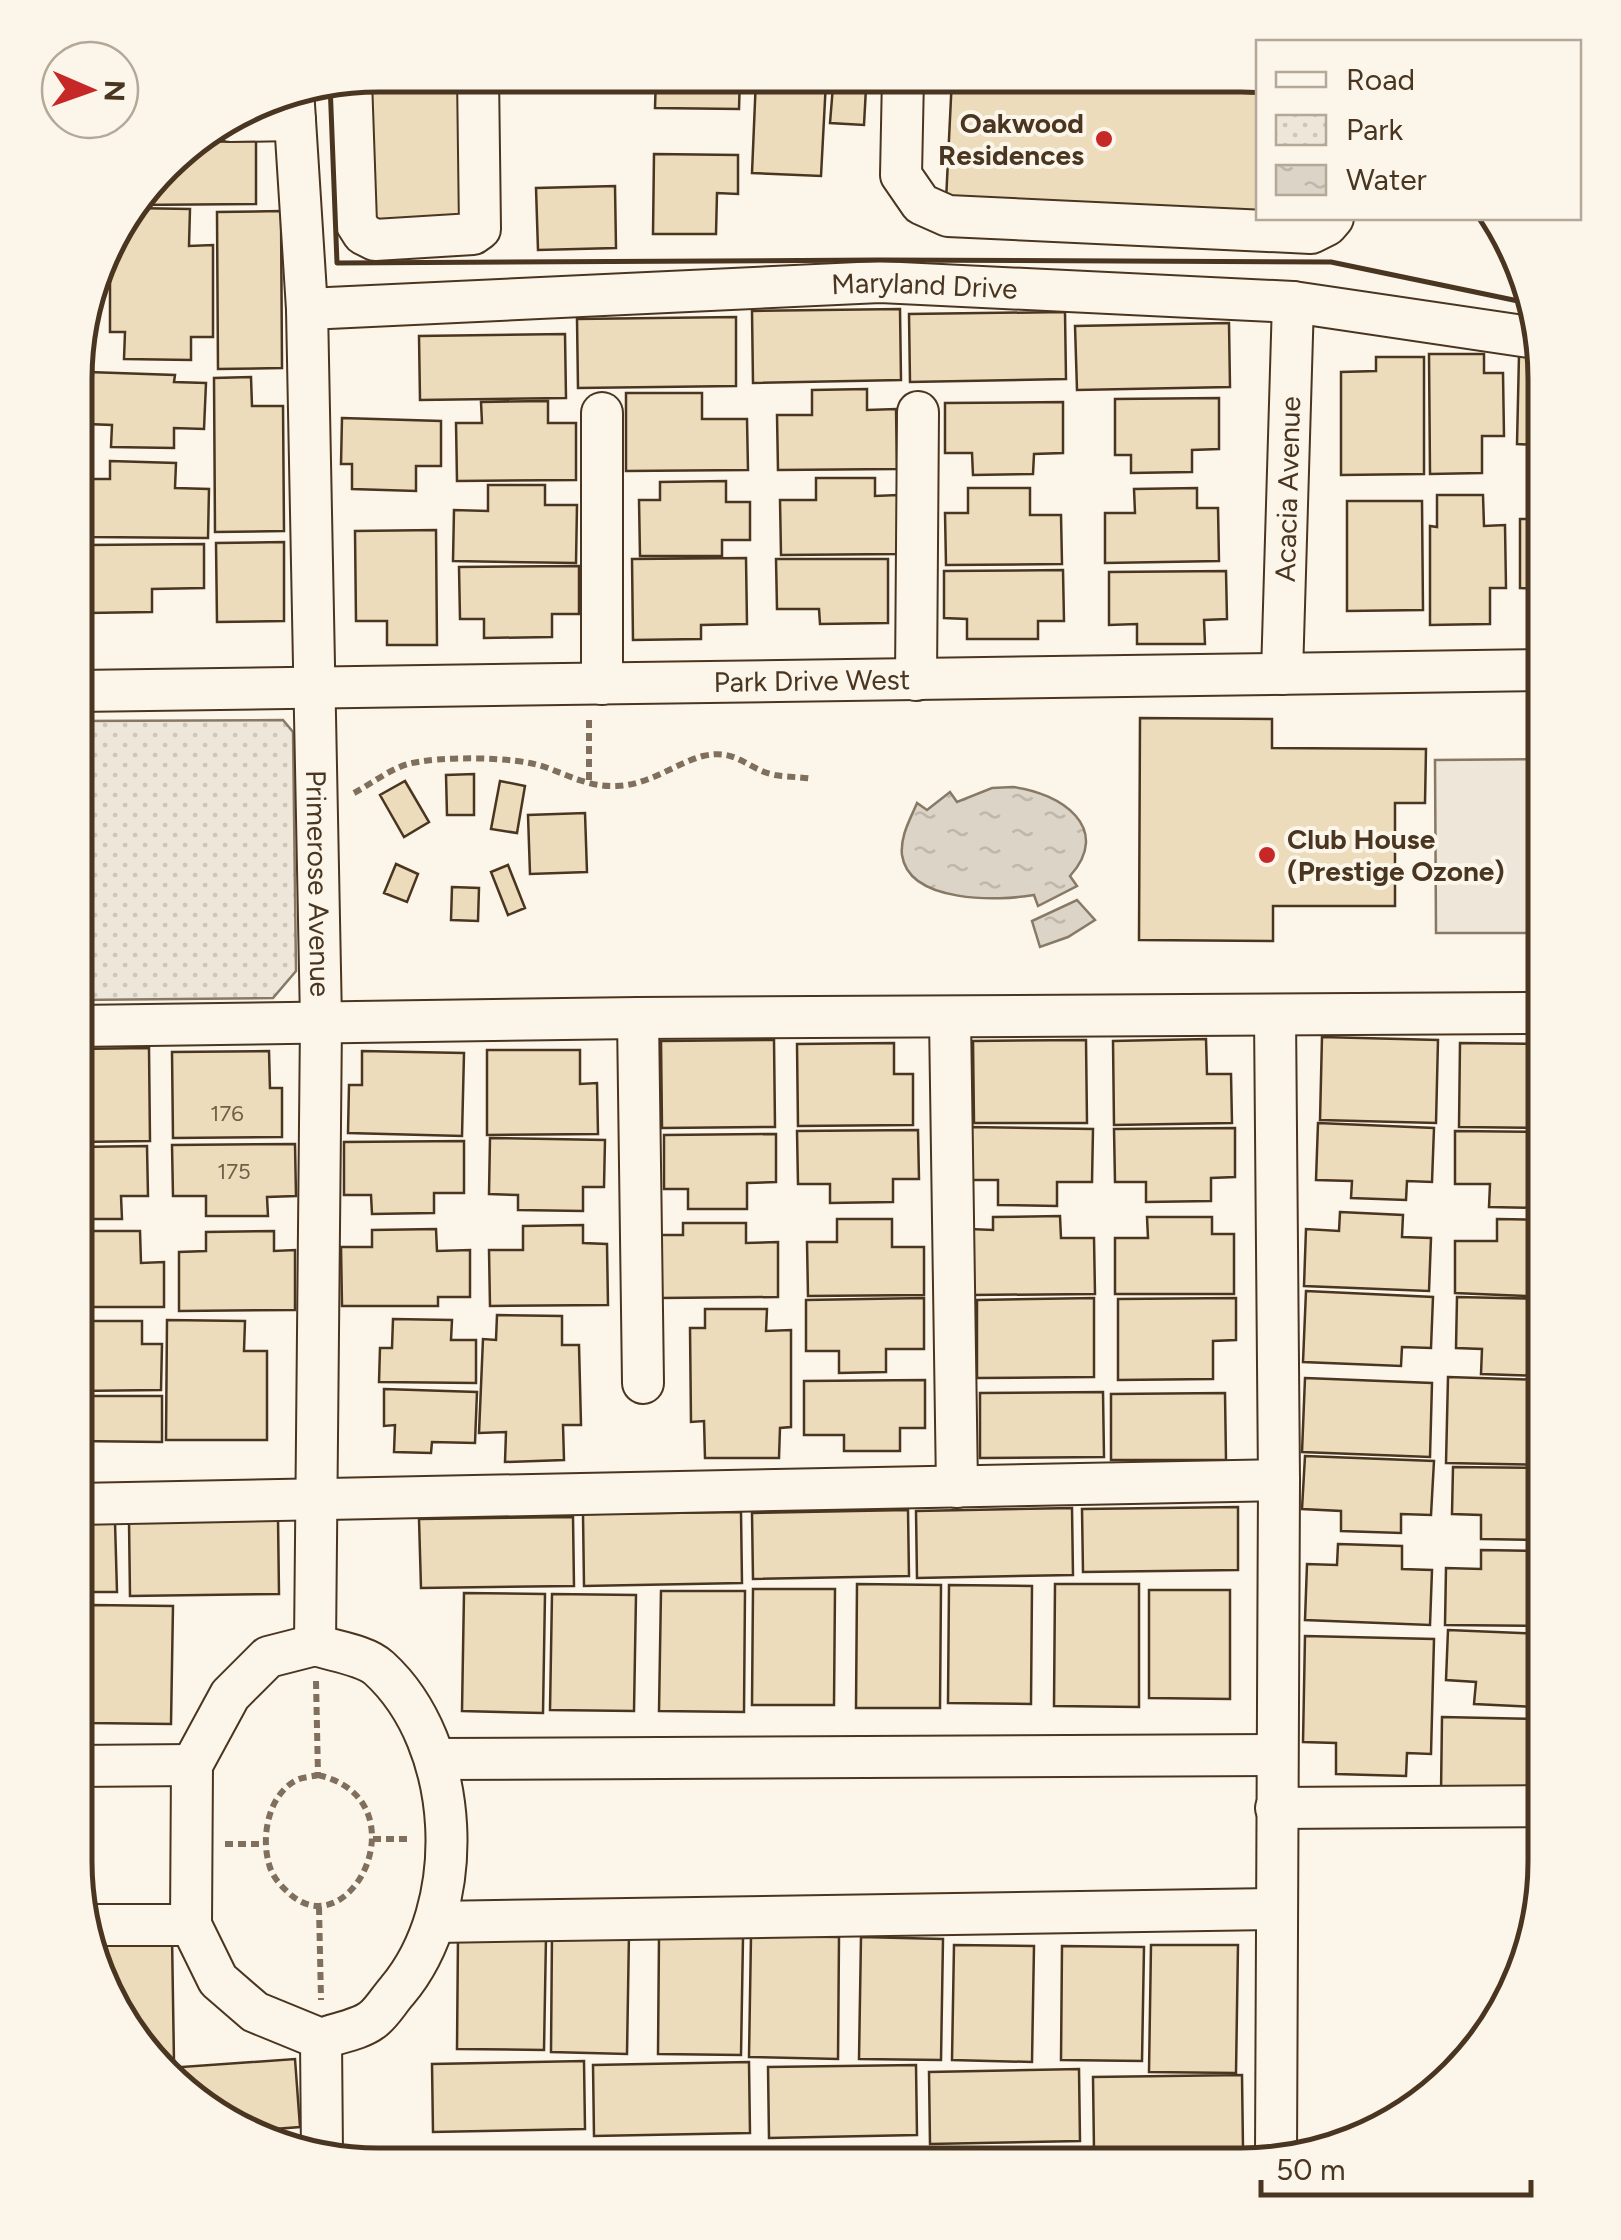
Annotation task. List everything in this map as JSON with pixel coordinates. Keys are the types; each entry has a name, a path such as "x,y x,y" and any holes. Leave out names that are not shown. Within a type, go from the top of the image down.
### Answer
{"street":[{"path":"351,94 356,223 363,234 374,240 473,234 480,229 478,92"},
{"path":"902,92 901,175 921,204 948,216 1312,233 1331,220"},
{"name":"Primerose Avenue","path":"294,106 307,309 321,1021 315,1645"},
{"name":"Maryland Drive","path":"307,309 880,282 1293,302 1525,336"},
{"name":"Acacia Avenue","path":"1282,674 1293,302"},
{"path":"916,680 918,412"},
{"path":"596,684 602,413"},
{"name":"Park Drive West","path":"92,691 1528,670"},
{"path":"92,1026 1528,1013"},
{"path":"1275,1015 1279,1480 1276,2145"},
{"path":"638,1018 643,1383"},
{"path":"950,1018 957,1487"},
{"path":"92,1504 1279,1480"},
{"path":"315,1645 376,1665 416,1711 437,1759 445,1810 444,1874 435,1922 412,1974 372,2020 321,2039 255,2012 218,1980 191,1925 192,1765 230,1695 268,1657 315,1645"},
{"path":"437,1759 1276,1755"},
{"path":"92,1766 192,1765"},
{"path":"1276,1808 1528,1806"},
{"path":"435,1922 1276,1909"},
{"path":"100,1925 191,1925"},
{"path":"321,2039 322,2141"}],"path":[{"path":"589,784 596,684"},
{"path":"354,794 406,764 446,759 541,765 589,784 620,786 663,775 702,756 726,754 774,775 813,778"},
{"path":"315,1645 318,1775"},
{"path":"318,1775 339,1780 358,1794 369,1816 373,1838 368,1865 356,1888 340,1901 319,1907 299,1902 282,1888 270,1868 264,1844 268,1820 279,1798 294,1781 318,1775"},
{"path":"219,1844 264,1844"},
{"path":"319,1907 321,2039"}],"green space":[{"path":"283,720 293,732 296,971 273,998 92,1000 92,721"},
{"path":"1528,759 1528,933 1436,933 1435,760"}],"water":[{"path":"1013,787 1063,805 1084,828 1082,859 1070,876 1077,886 1038,906 1034,895 979,898 938,891 908,871 902,855 903,841 917,803 927,810 950,792 957,802 992,788"},
{"path":"1077,900 1095,920 1068,937 1040,947 1032,921"}],"building":[{"path":"462,92 464,220 370,221 368,93"},
{"path":"656,92 740,92 739,109 655,108"},
{"path":"755,92 825,92 821,176 752,173"},
{"path":"833,92 866,92 864,125 830,123"},
{"name":"Oakwood Residences","path":"951,92 1256,93 1256,217 946,201"},
{"path":"256,141 256,204 152,205 190,164 219,142"},
{"path":"654,154 738,155 738,194 717,193 716,234 653,234"},
{"path":"615,186 616,248 538,250 536,188"},
{"path":"150,208 190,209 189,246 213,245 213,337 191,337 191,360 124,359 125,332 110,332 110,281 131,236"},
{"path":"281,211 282,368 218,369 217,212"},
{"path":"900,309 901,380 753,383 752,311"},
{"path":"1065,312 1066,379 910,382 909,314"},
{"path":"736,317 736,386 578,388 577,319"},
{"path":"1229,323 1230,387 1077,390 1075,326"},
{"path":"565,334 566,398 420,400 419,336"},
{"path":"1429,354 1484,354 1484,373 1503,373 1504,436 1482,436 1482,473 1430,474"},
{"path":"1519,355 1527,355 1528,444 1517,444"},
{"path":"1376,357 1424,357 1424,474 1341,475 1341,372 1376,371"},
{"path":"93,372 175,375 174,382 206,383 204,429 174,428 174,448 111,447 112,425 92,424"},
{"path":"251,377 252,406 283,406 284,531 215,532 214,378"},
{"path":"867,389 867,410 896,409 897,469 778,470 777,415 812,415 812,390"},
{"path":"626,393 702,393 702,419 747,419 748,470 626,471"},
{"path":"1219,398 1219,449 1192,450 1192,472 1131,473 1131,455 1115,455 1115,399"},
{"path":"548,401 548,423 576,423 576,480 457,481 456,423 482,423 481,402"},
{"path":"1063,402 1063,453 1034,454 1033,474 973,475 972,453 945,453 945,403"},
{"path":"342,418 441,421 441,466 416,466 416,491 352,489 352,464 341,464"},
{"path":"110,461 176,463 175,488 209,489 208,538 92,537 92,479 110,479"},
{"path":"816,478 875,478 875,496 898,495 898,554 781,555 780,500 816,500"},
{"path":"726,481 726,502 750,502 750,540 722,540 722,556 640,556 639,500 660,500 660,482"},
{"path":"488,485 545,485 545,505 577,505 576,563 453,561 454,510 488,511"},
{"path":"968,488 1030,488 1030,515 1061,515 1062,564 946,565 945,513 968,513"},
{"path":"1197,488 1197,508 1218,508 1219,561 1105,563 1105,513 1135,513 1134,489"},
{"path":"1437,495 1483,495 1484,526 1505,525 1506,588 1490,588 1490,624 1430,625 1430,526 1437,527"},
{"path":"1347,501 1422,501 1423,610 1347,611"},
{"path":"1520,519 1528,519 1528,588 1520,588"},
{"path":"436,530 437,645 387,645 387,621 356,621 355,531"},
{"path":"284,542 284,621 217,622 216,543"},
{"path":"204,544 204,588 152,589 152,612 92,613 92,545"},
{"path":"746,558 747,624 701,625 701,639 633,640 632,559"},
{"path":"776,559 888,559 888,623 820,624 819,609 777,609"},
{"path":"579,566 579,614 552,614 552,637 484,638 484,619 460,619 459,567"},
{"path":"1063,570 1064,621 1038,621 1038,639 967,639 967,619 944,618 944,571"},
{"path":"1226,571 1227,619 1204,620 1205,644 1137,644 1137,624 1109,625 1109,572"},
{"name":"Club House (Prestige Ozone)","path":"1140,718 1272,719 1272,748 1426,749 1425,803 1395,803 1395,906 1273,906 1273,941 1139,940"},
{"path":"474,774 474,815 447,815 446,775"},
{"path":"405,781 429,822 404,837 380,795"},
{"path":"500,781 525,786 517,833 491,829"},
{"path":"585,813 587,872 530,874 528,815"},
{"path":"396,864 418,874 407,902 384,893"},
{"path":"508,865 525,908 508,915 491,872"},
{"path":"452,887 479,888 478,921 451,920"},
{"path":"1322,1037 1438,1040 1436,1123 1320,1120"},
{"path":"1206,1039 1207,1074 1231,1074 1232,1123 1114,1125 1113,1041"},
{"path":"774,1040 775,1127 662,1128 661,1041"},
{"path":"1086,1040 1087,1123 974,1123 973,1041"},
{"path":"894,1043 894,1074 913,1074 913,1125 798,1126 797,1044"},
{"path":"1460,1043 1528,1044 1528,1128 1459,1127"},
{"path":"149,1048 150,1141 92,1142 92,1049"},
{"path":"487,1050 580,1050 580,1084 597,1083 598,1134 487,1135"},
{"path":"269,1051 270,1088 282,1088 282,1137 173,1138 172,1052"},
{"path":"362,1051 464,1053 462,1136 348,1133 349,1085 362,1085"},
{"path":"1318,1123 1434,1128 1432,1182 1407,1181 1406,1200 1351,1198 1352,1181 1316,1180"},
{"path":"969,1127 1093,1129 1092,1182 1057,1182 1057,1206 998,1205 998,1180 968,1180"},
{"path":"1235,1128 1235,1177 1211,1178 1211,1201 1146,1202 1146,1182 1115,1182 1114,1129"},
{"path":"918,1130 919,1179 893,1179 893,1202 830,1203 830,1184 798,1184 797,1131"},
{"path":"1455,1131 1528,1132 1528,1208 1489,1207 1490,1184 1455,1184"},
{"path":"776,1134 776,1182 747,1183 747,1209 688,1209 688,1189 664,1189 664,1135"},
{"path":"490,1138 605,1140 604,1187 583,1187 583,1211 518,1210 518,1195 489,1194"},
{"path":"464,1141 464,1193 434,1193 434,1213 372,1214 371,1195 344,1195 344,1142"},
{"path":"295,1144 296,1196 267,1197 268,1216 206,1216 206,1196 173,1196 172,1145"},
{"path":"147,1146 148,1196 121,1196 122,1219 92,1219 92,1147"},
{"path":"1340,1212 1403,1215 1402,1237 1431,1238 1429,1291 1304,1286 1306,1229 1339,1231"},
{"path":"1060,1216 1061,1238 1094,1238 1095,1294 971,1295 970,1229 993,1230 993,1217"},
{"path":"1147,1217 1212,1217 1212,1234 1234,1234 1234,1294 1115,1294 1115,1238 1148,1238"},
{"path":"837,1219 892,1219 892,1247 924,1247 924,1295 808,1296 807,1242 837,1242"},
{"path":"1497,1219 1528,1220 1528,1296 1455,1293 1455,1241 1497,1241"},
{"path":"683,1223 746,1223 746,1243 778,1242 778,1297 661,1298 660,1235 683,1235"},
{"path":"583,1225 583,1243 607,1244 608,1305 490,1306 489,1250 523,1250 523,1226"},
{"path":"436,1229 437,1251 470,1250 470,1297 438,1297 438,1306 342,1306 341,1247 372,1247 372,1230"},
{"path":"92,1231 140,1231 141,1263 164,1262 164,1307 92,1307"},
{"path":"274,1231 274,1251 295,1250 295,1310 179,1311 179,1252 206,1251 206,1232"},
{"path":"1306,1291 1433,1297 1431,1348 1402,1347 1401,1366 1303,1362"},
{"path":"1457,1297 1528,1299 1528,1375 1481,1374 1482,1349 1456,1348"},
{"path":"924,1298 924,1349 886,1349 886,1372 839,1373 839,1351 806,1351 806,1300"},
{"path":"1094,1298 1094,1377 977,1378 977,1300"},
{"path":"1236,1298 1236,1340 1213,1341 1213,1379 1118,1380 1118,1299"},
{"path":"705,1309 767,1309 766,1331 791,1330 791,1427 780,1428 779,1458 705,1458 704,1421 691,1422 690,1328 705,1328"},
{"path":"497,1315 562,1316 562,1345 579,1345 581,1425 563,1425 564,1460 505,1462 506,1432 479,1433 483,1339 496,1340"},
{"path":"393,1319 452,1320 451,1340 476,1340 476,1383 379,1382 380,1348 392,1348"},
{"path":"167,1320 245,1321 244,1351 267,1351 267,1440 166,1440"},
{"path":"92,1321 142,1321 142,1344 162,1344 161,1390 92,1391"},
{"path":"1448,1377 1528,1379 1528,1465 1446,1463"},
{"path":"1305,1378 1432,1383 1430,1457 1302,1452"},
{"path":"925,1380 925,1428 900,1428 900,1451 844,1451 844,1435 804,1435 804,1381"},
{"path":"384,1389 477,1392 475,1443 432,1442 431,1453 394,1452 395,1425 384,1426"},
{"path":"1103,1392 1104,1457 980,1458 980,1393"},
{"path":"1225,1393 1226,1460 1111,1460 1111,1394"},
{"path":"92,1396 162,1396 162,1442 92,1441"},
{"path":"1305,1456 1434,1461 1431,1515 1401,1514 1401,1533 1341,1531 1341,1511 1302,1509"},
{"path":"1453,1467 1528,1468 1528,1540 1481,1539 1481,1515 1452,1514"},
{"path":"1238,1507 1238,1570 1083,1572 1082,1509"},
{"path":"1072,1508 1073,1575 917,1578 916,1511"},
{"path":"908,1510 909,1576 753,1579 752,1513"},
{"path":"741,1512 742,1583 584,1586 583,1514"},
{"path":"573,1517 574,1586 421,1588 419,1519"},
{"path":"278,1518 279,1594 130,1596 129,1521"},
{"path":"92,1522 115,1522 117,1592 92,1592"},
{"path":"1338,1544 1402,1546 1402,1569 1432,1570 1430,1625 1305,1620 1307,1564 1337,1565"},
{"path":"1481,1550 1528,1551 1528,1626 1445,1625 1446,1568 1481,1569"},
{"path":"857,1584 941,1585 940,1708 856,1708"},
{"path":"1055,1584 1139,1584 1139,1707 1054,1706"},
{"path":"949,1585 1032,1586 1031,1704 948,1703"},
{"path":"753,1589 835,1589 834,1705 752,1705"},
{"path":"1149,1590 1230,1590 1230,1699 1149,1698"},
{"path":"661,1591 745,1591 744,1712 659,1711"},
{"path":"464,1593 545,1594 543,1713 462,1711"},
{"path":"552,1594 636,1595 634,1711 550,1710"},
{"path":"92,1605 173,1606 171,1724 92,1723"},
{"path":"1448,1630 1528,1633 1528,1707 1474,1704 1476,1682 1446,1680"},
{"path":"1305,1636 1434,1639 1431,1754 1407,1753 1406,1776 1336,1774 1336,1743 1303,1742"},
{"path":"1442,1717 1528,1719 1528,1794 1441,1793"},
{"path":"552,1933 629,1933 627,2054 551,2052"},
{"path":"172,1936 174,2060 141,2020 122,1987 103,1937"},
{"path":"458,1936 546,1937 544,2050 457,2049"},
{"path":"751,1936 839,1937 838,2059 749,2057"},
{"path":"659,1937 743,1938 741,2055 658,2054"},
{"path":"861,1937 943,1939 941,2060 859,2059"},
{"path":"954,1945 1034,1946 1032,2062 952,2060"},
{"path":"1151,1945 1238,1945 1236,2073 1149,2072"},
{"path":"1062,1946 1144,1947 1142,2061 1061,2060"},
{"path":"295,2059 300,2127 278,2129 236,2109 181,2067"},
{"path":"584,2061 585,2129 433,2132 432,2064"},
{"path":"749,2062 750,2133 594,2136 593,2065"},
{"path":"916,2065 917,2135 769,2138 768,2067"},
{"path":"1079,2069 1080,2141 930,2144 929,2072"},
{"path":"1242,2075 1243,2148 1094,2148 1093,2077"}],"wall":[{"path":"331,97 337,263 1331,262 1517,301"}],"place":[{"name":"Oakwood Residences","path":"1104,139"},
{"name":"Club House (Prestige Ozone)","path":"1267,855"}]}
